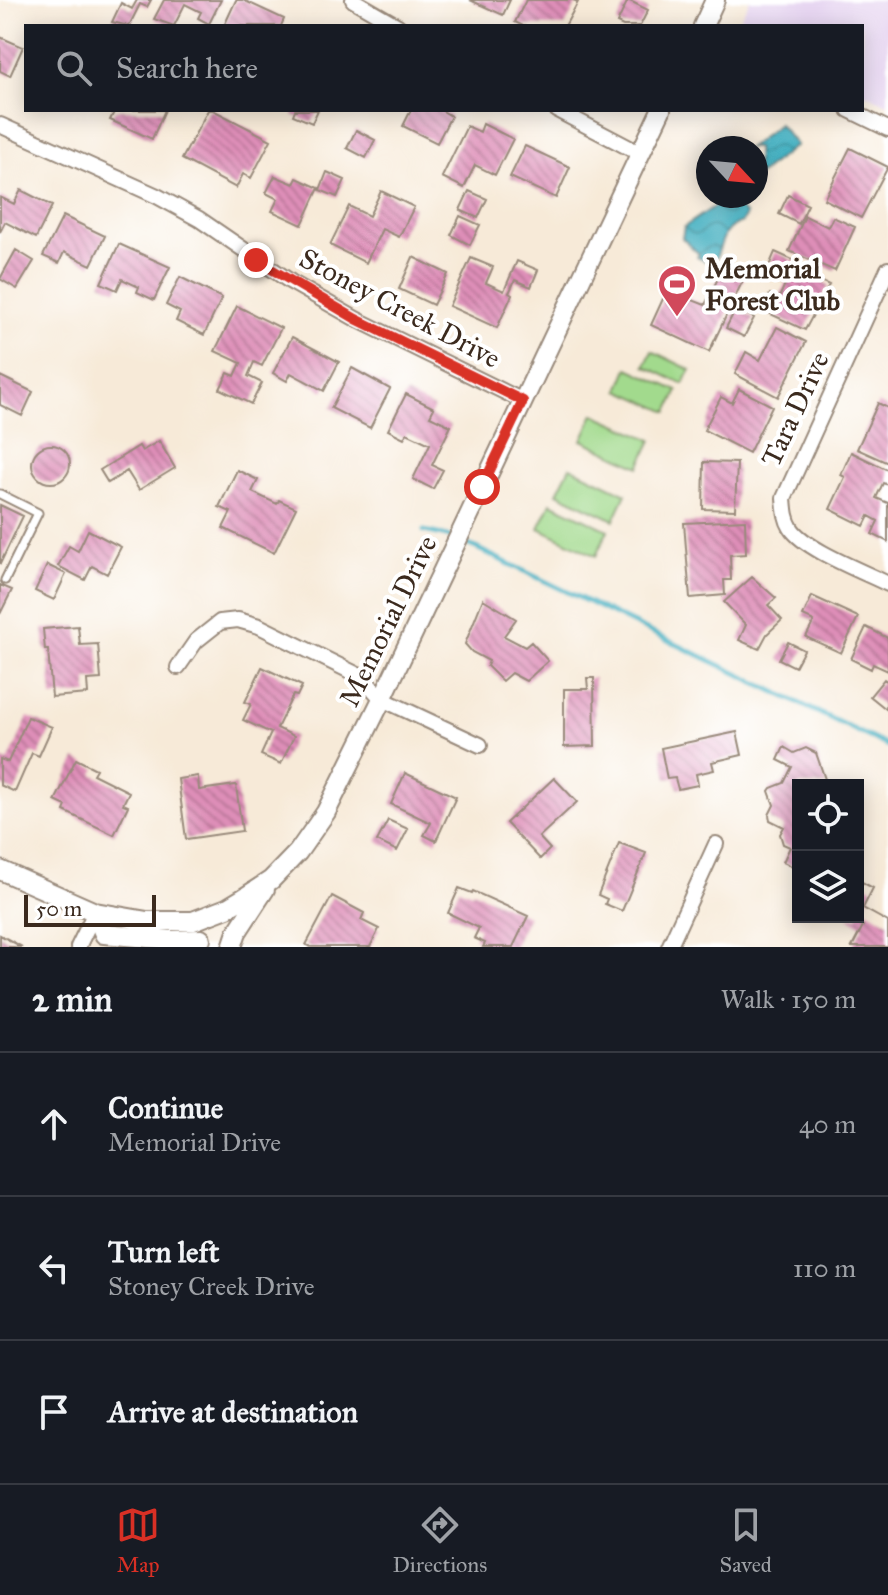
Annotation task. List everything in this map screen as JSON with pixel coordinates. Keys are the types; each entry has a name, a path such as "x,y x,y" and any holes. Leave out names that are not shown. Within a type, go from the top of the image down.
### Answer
{"street":[{"path":"353,0 395,24"},
{"path":"704,24 715,0"},
{"path":"561,112 639,153"},
{"name":"Memorial Drive","path":"0,870 95,912 147,921 200,936 227,908 271,880 298,852 326,812 382,699 660,112"},
{"path":"853,112 888,129"},
{"name":"Stoney Creek Drive","path":"0,125 157,196 199,219 291,282 356,319 523,401"},
{"name":"Tara Drive","path":"888,269 784,498 785,517 792,531 821,551 888,584"},
{"path":"178,667 196,641 220,622 238,620 259,626 362,677 382,699 480,745"},
{"path":"669,947 716,844"},
{"path":"232,947 237,932 271,880"},
{"path":"78,947 95,912"}],"lane":[{"path":"0,494 38,513 5,580"}],"shaded area":[{"path":"750,0 888,0 888,104 864,93 864,24 737,24"}],"green space":[{"path":"652,351 691,370 683,384 645,366"},
{"path":"628,368 678,391 668,412 619,390"},
{"path":"594,414 652,440 639,467 582,440"},
{"path":"570,467 626,494 614,520 557,493"},
{"path":"551,503 608,530 596,556 539,528"}],"water":[{"path":"779,124 796,145 768,167 768,136 764,136"},
{"path":"712,208 739,208 746,215 742,222 730,228 716,258 708,262 697,257 699,254 682,238 684,227"}],"building":[{"path":"137,0 151,0 147,7 140,4 130,24 112,22 121,3 132,9"},
{"path":"164,0 221,0 209,24 198,18 201,12 185,4 175,24 154,19"},
{"path":"236,0 243,0 284,19 282,24 225,24"},
{"path":"470,0 510,0 503,15"},
{"path":"526,0 578,2 566,24 515,22"},
{"path":"628,0 648,10 641,24 617,23"},
{"path":"0,37 23,47 10,76 0,71"},
{"path":"114,112 164,112 152,139 110,120"},
{"path":"207,112 217,112 271,140 251,178 243,174 236,188 182,159"},
{"path":"294,112 317,112 312,123 293,115"},
{"path":"410,112 444,112 451,116 437,143 403,126"},
{"path":"483,124 513,139 495,175 475,165 464,188 442,177 467,126 480,132"},
{"path":"356,130 375,140 366,158 347,148"},
{"path":"525,146 570,167 556,198 510,177"},
{"path":"850,148 888,167 861,218 824,199"},
{"path":"327,172 345,180 337,197 320,190"},
{"path":"275,176 294,184 297,178 319,188 302,225 272,211 278,199 266,193"},
{"path":"21,190 52,206 36,238 5,222 0,232 0,197 14,204"},
{"path":"381,191 414,207 399,237 382,229 366,263 330,245 349,206 369,216"},
{"path":"469,191 487,199 478,218 460,210"},
{"path":"788,195 808,205 799,224 779,214"},
{"path":"63,216 105,236 91,265 64,252 59,263 43,256"},
{"path":"460,216 480,225 470,245 451,235"},
{"path":"805,216 828,227 833,217 855,227 835,271 789,251"},
{"path":"119,244 170,267 154,300 137,292 139,287 122,279 117,290 101,283"},
{"path":"16,250 34,261 17,289 0,279"},
{"path":"775,252 806,266 803,273 829,285 805,330 762,310 770,294 779,298 786,282 766,273"},
{"path":"413,257 448,274 433,305 399,289"},
{"path":"471,258 493,267 486,283 504,291 517,261 538,270 531,287 515,280 509,293 512,295 497,328 449,306"},
{"path":"724,266 745,276 709,352 651,325 667,290 705,305"},
{"path":"180,277 222,298 204,335 176,321 180,312 166,305"},
{"path":"237,306 281,328 262,366 254,362 248,376 262,383 251,404 220,389 228,373 235,376 241,363 215,351"},
{"path":"736,308 754,318 744,337 726,328"},
{"path":"777,327 806,342 778,397 735,374 746,352 760,360"},
{"path":"292,337 339,362 324,391 291,373 287,381 273,373"},
{"path":"352,368 390,389 370,428 331,408"},
{"path":"0,376 33,392 22,416 0,405"},
{"path":"739,389 772,406 749,453 704,430 721,397 732,403"},
{"path":"406,394 434,408 430,416 451,426 432,465 443,470 433,489 413,479 430,444 407,433 404,438 388,430"},
{"path":"878,403 888,408 888,463 857,449"},
{"path":"159,441 175,468 139,490 127,471 108,483 100,470 139,446 142,451"},
{"path":"51,445 64,451 70,464 64,477 51,483 38,477 32,464 38,451"},
{"path":"851,452 888,470 888,485 883,483 876,498 888,503 888,542 872,534 878,521 869,516 864,526 830,509 845,477 841,475"},
{"path":"704,462 737,463 735,510 703,509"},
{"path":"237,470 258,480 252,492 277,504 279,500 296,508 274,553 223,528 231,512 219,507"},
{"path":"0,505 23,516 0,564"},
{"path":"745,520 746,554 730,555 731,580 724,580 725,595 690,598 684,523"},
{"path":"88,530 121,547 107,574 92,566 85,580 58,566 69,546 78,551"},
{"path":"47,565 66,574 54,600 35,591"},
{"path":"752,577 776,598 768,605 782,620 767,634 759,649 739,640 746,625 724,602"},
{"path":"0,585 12,590 0,614"},
{"path":"812,596 858,617 841,653 806,637 814,621 803,616"},
{"path":"483,599 516,619 504,636 525,647 531,642 548,661 526,681 511,673 502,681 487,666 489,661 472,652 465,644"},
{"path":"78,626 80,645 98,644 101,679 87,680 88,694 52,697 43,629"},
{"path":"866,627 888,638 888,671 873,664 871,669 851,659"},
{"path":"788,642 804,650 795,667 779,659"},
{"path":"262,667 302,686 297,696 293,695 277,728 294,736 281,764 261,755 271,733 243,720 251,704 245,702"},
{"path":"587,678 594,678 595,746 564,747 564,689 588,689"},
{"path":"884,679 888,682 886,709 870,696"},
{"path":"28,717 52,727 39,756 32,753 15,792 0,785 0,759 8,762"},
{"path":"737,732 742,755 712,762 714,770 696,774 698,785 678,789 675,778 667,779 661,748"},
{"path":"784,747 794,753 806,748 816,753 825,779 792,779 792,866 783,862 790,847 783,844 780,834 784,827 770,820 769,815 774,805 769,791 784,783 792,767 778,760"},
{"path":"76,759 96,769 93,774 129,792 123,804 128,806 114,835 64,811 66,806 55,801"},
{"path":"405,773 456,797 436,841 424,835 431,823 391,804"},
{"path":"198,776 199,790 236,785 242,831 186,839 178,779"},
{"path":"554,778 577,802 539,837 550,849 540,859 506,823"},
{"path":"388,820 408,829 397,851 377,841"},
{"path":"619,843 646,853 622,911 605,904 607,899 598,895"},
{"path":"864,883 873,888 864,906"},
{"path":"459,888 473,891 528,916 513,947 483,947 485,943 474,938 479,928 448,913"},
{"path":"332,896 364,913 361,920 379,929 370,947 306,945"},
{"path":"864,909 888,922 888,947 852,947 863,926 858,923 864,923"},
{"path":"0,935 22,947 0,947"}],"waterway":[{"path":"424,531 476,548 888,746"}],"place":[{"name":"Memorial Forest Club","path":"677,318"}],"route":[{"path":"256,260 402,344 523,401 482,487"}]}
